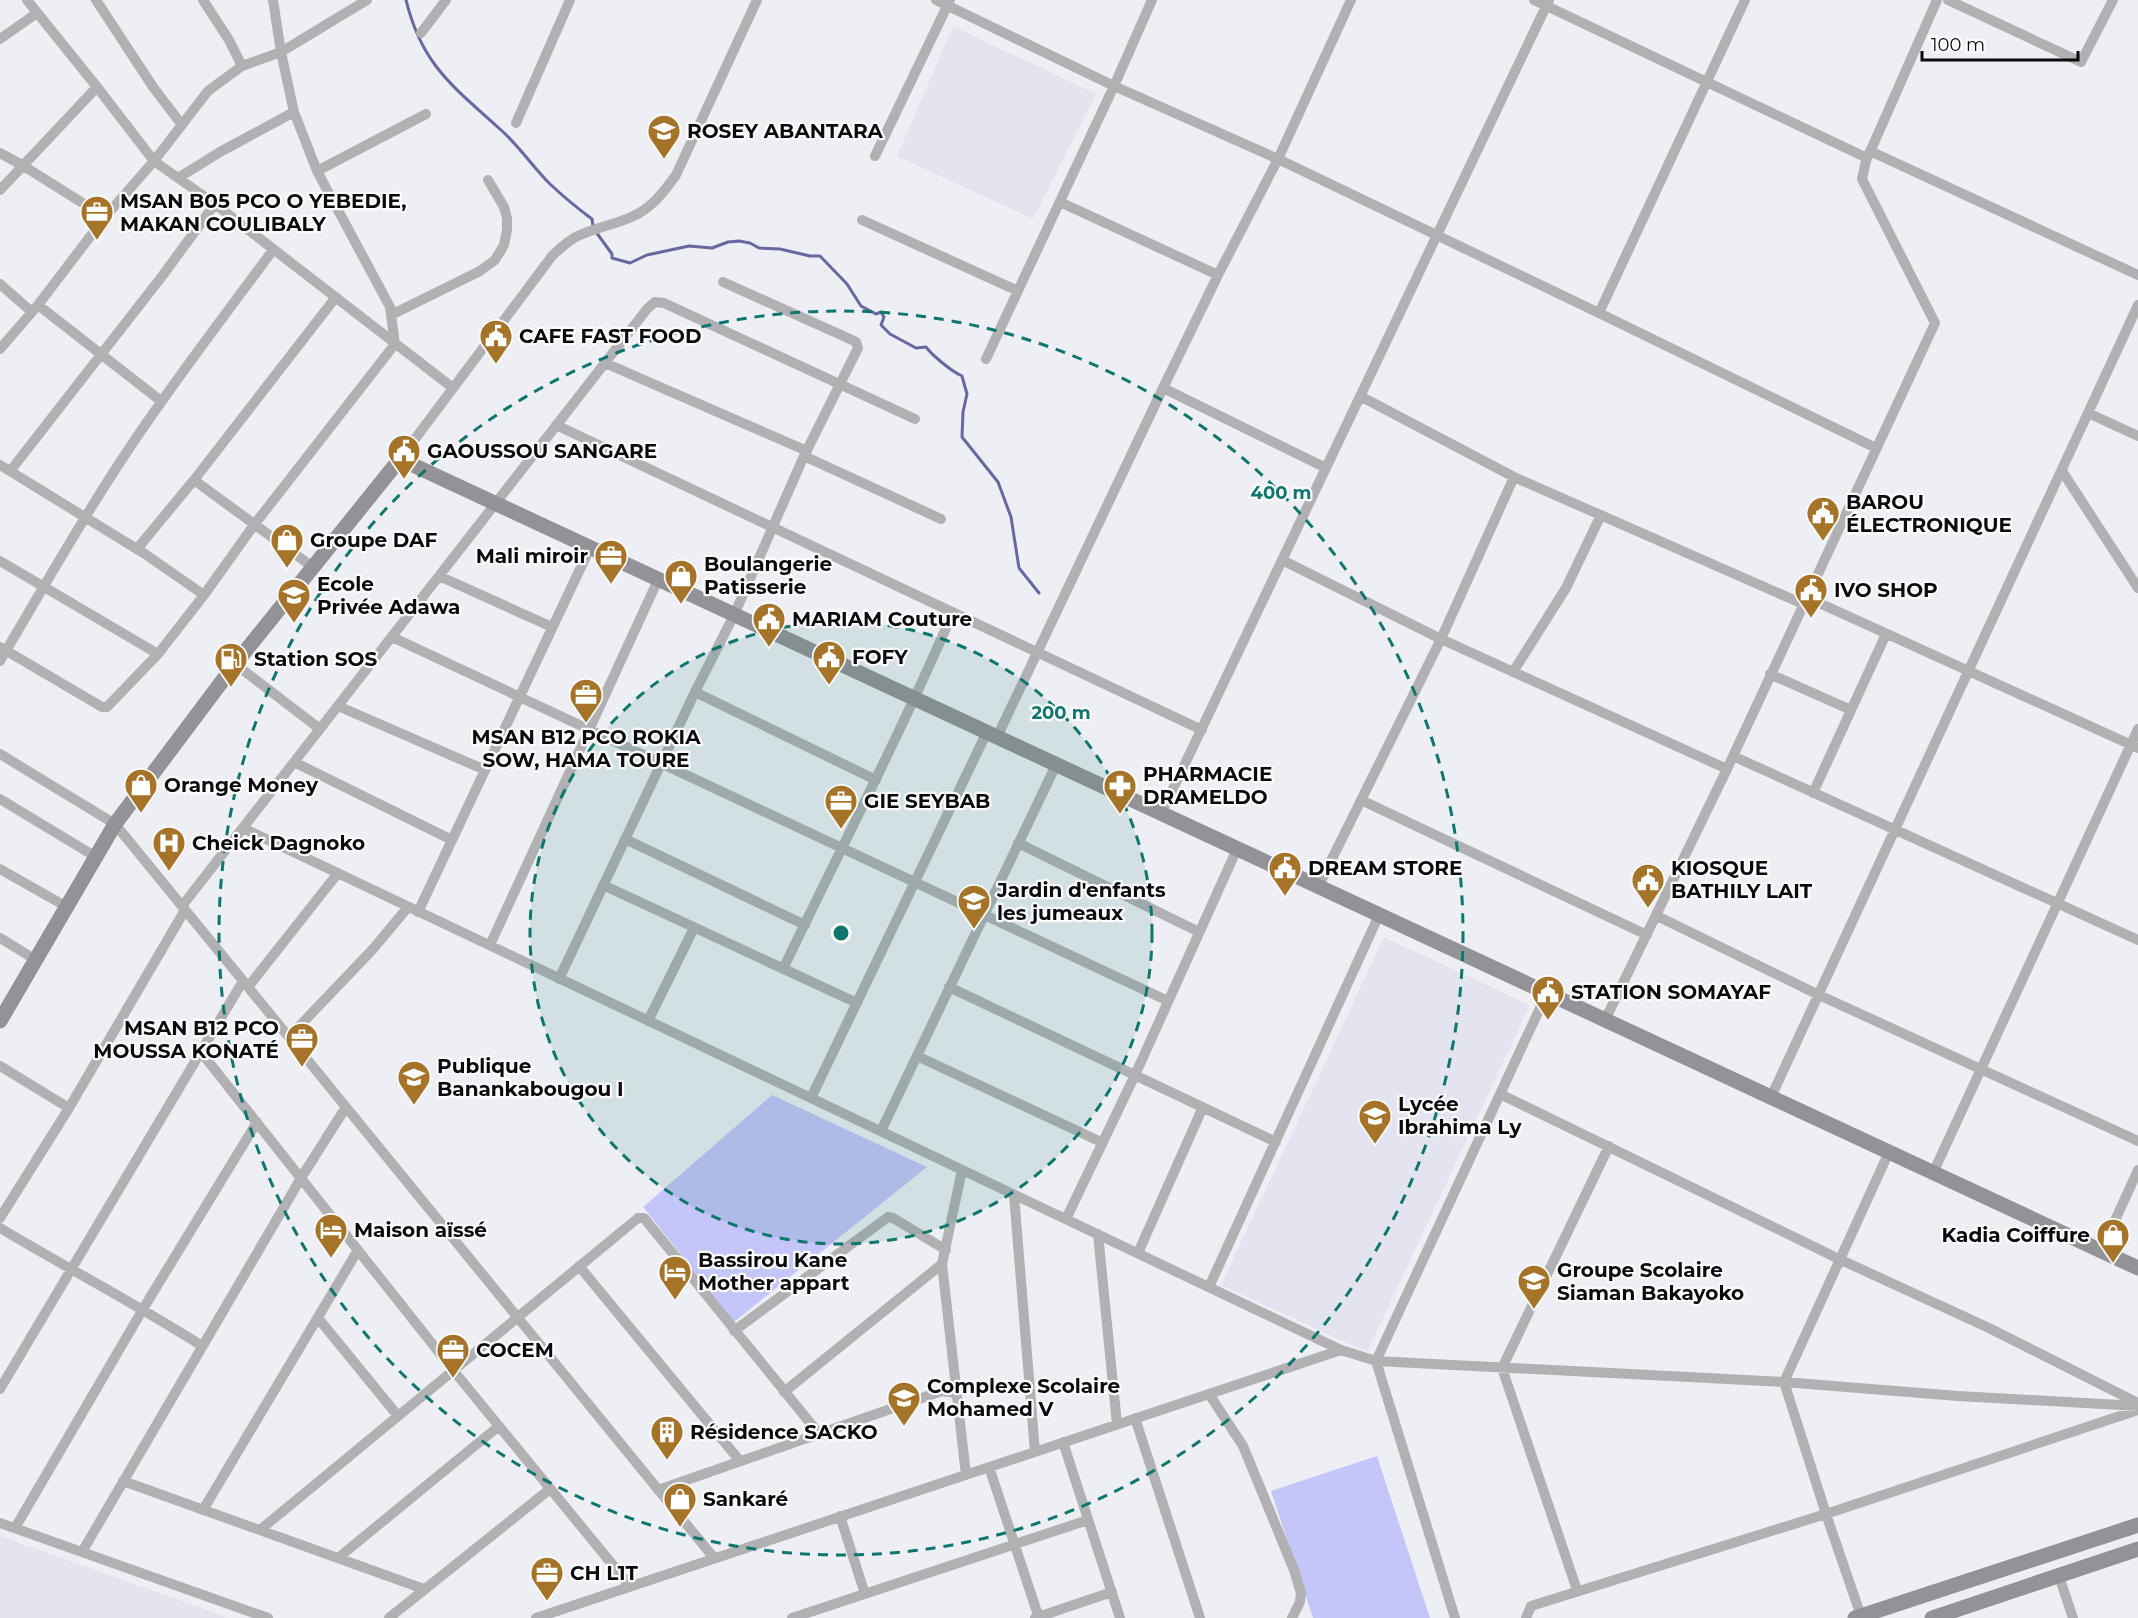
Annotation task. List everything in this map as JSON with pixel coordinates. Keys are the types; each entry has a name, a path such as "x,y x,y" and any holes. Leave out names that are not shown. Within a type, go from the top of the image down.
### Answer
{"main road":[{"path":"2,1013 36,960 115,824 235,664 399,459 2138,1268"},
{"path":"1858,1617 2138,1525"},
{"path":"1932,1618 2138,1549"}],"street":[{"path":"27,0 98,87 154,161 215,204 453,387"},
{"path":"96,0 147,79 182,125"},
{"path":"203,0 229,40 242,66"},
{"path":"273,0 294,112 317,171 390,307 395,344 254,525 158,654 112,703 102,707 2,653 84,517 161,401 273,250"},
{"path":"0,350 35,309 105,218 154,161 207,91 242,66 281,52 367,0"},
{"path":"421,33 446,0"},
{"path":"516,123 570,0"},
{"path":"399,459 552,256 564,244 624,220 647,208 661,195 676,175 757,0"},
{"path":"936,0 949,3 1114,86 1278,159 1876,448"},
{"path":"986,359 1152,0"},
{"path":"811,1098 915,882 1038,652 1162,388 1278,159 1350,0"},
{"path":"1534,0 1548,3 1707,82 2138,275"},
{"path":"1599,313 1745,0"},
{"path":"1605,1020 1727,770 1935,323 1862,179 1869,154 1937,0"},
{"path":"1948,0 2081,62 2113,0"},
{"path":"875,156 949,3"},
{"path":"1161,814 1548,3"},
{"path":"0,39 37,13"},
{"path":"0,190 98,87"},
{"path":"178,178 220,152 294,112"},
{"path":"317,171 426,114"},
{"path":"0,153 105,218"},
{"path":"391,315 480,271 495,260 504,244 507,218 504,207 488,180"},
{"path":"1060,202 1218,275"},
{"path":"11,470 163,275 215,204"},
{"path":"862,220 1018,291"},
{"path":"560,978 695,692 734,615 838,385 858,348 856,342 723,282"},
{"path":"0,284 100,354 161,401"},
{"path":"137,549 194,480 336,297"},
{"path":"0,1218 69,1108 184,908 294,762 647,309 655,302 664,303 915,419"},
{"path":"1771,1097 2138,305"},
{"path":"605,363 806,454 941,519"},
{"path":"1162,388 1326,468"},
{"path":"1360,396 1514,477 1886,634 2134,747"},
{"path":"2088,413 2138,436"},
{"path":"556,425 1202,729"},
{"path":"0,465 137,549 204,595"},
{"path":"2061,471 2138,588"},
{"path":"1318,887 1441,639 1514,477"},
{"path":"194,480 314,568"},
{"path":"1513,672 1566,588 1601,515"},
{"path":"289,1037 413,909 452,840 590,548"},
{"path":"1282,560 1441,639 1727,770"},
{"path":"0,561 158,654"},
{"path":"439,576 552,627"},
{"path":"489,945 658,580"},
{"path":"783,969 915,700 954,612"},
{"path":"1813,793 1886,634"},
{"path":"392,637 1168,1001"},
{"path":"235,664 320,729"},
{"path":"1770,674 1851,710"},
{"path":"695,692 876,780"},
{"path":"338,706 485,770"},
{"path":"1933,1173 2057,904 2134,747 2138,729"},
{"path":"0,754 115,824 714,1558"},
{"path":"1733,756 2138,940"},
{"path":"294,762 452,840"},
{"path":"881,1131 1056,765"},
{"path":"0,799 96,857"},
{"path":"1361,800 1647,935"},
{"path":"243,828 1341,1350 1376,1361 1784,1382 1958,1396 2138,1406"},
{"path":"625,839 805,925"},
{"path":"1018,843 1199,932"},
{"path":"1066,1219 1135,1075 1237,849"},
{"path":"0,869 67,907"},
{"path":"0,1389 200,1051 245,984 338,873"},
{"path":"603,885 857,1003"},
{"path":"1209,1287 1379,915"},
{"path":"1657,916 1819,995 2138,1141"},
{"path":"648,1021 694,928"},
{"path":"0,938 36,960"},
{"path":"949,987 1276,1142"},
{"path":"1455,1618 1376,1361 1547,993"},
{"path":"200,1051 453,1370 630,1586"},
{"path":"917,1056 1101,1142"},
{"path":"0,1066 69,1108"},
{"path":"1500,1094 1839,1259 1989,1328 2138,1406"},
{"path":"82,1552 301,1178 346,1107"},
{"path":"1138,1253 1203,1107"},
{"path":"15,1528 143,1309 257,1122"},
{"path":"1577,1590 1502,1368 1609,1146"},
{"path":"1858,1617 1784,1382 1889,1152"},
{"path":"962,1170 942,1264 966,1475"},
{"path":"2101,1251 2138,1170"},
{"path":"1014,1195 1035,1452"},
{"path":"734,1331 888,1217 946,1250"},
{"path":"260,1530 633,1221 644,1218 820,1435"},
{"path":"0,1228 70,1270 143,1309 202,1346"},
{"path":"1098,1234 1117,1424"},
{"path":"204,1510 358,1250"},
{"path":"784,1392 942,1264"},
{"path":"579,1266 740,1461"},
{"path":"318,1318 398,1416"},
{"path":"537,1618 1341,1350"},
{"path":"658,1490 942,1391 956,1393"},
{"path":"1209,1394 1243,1446 1294,1570 1301,1593 1300,1602 1292,1618"},
{"path":"1526,1618 1531,1606 1577,1590 1826,1514 2138,1406"},
{"path":"1135,1418 1200,1618"},
{"path":"338,1558 499,1426"},
{"path":"1063,1442 1120,1618"},
{"path":"989,1467 1037,1618 1112,1592"},
{"path":"123,1481 424,1589"},
{"path":"389,1618 550,1489"},
{"path":"840,1516 866,1594"},
{"path":"792,1618 1088,1520"},
{"path":"0,1523 236,1612 268,1618"},
{"path":"2059,1576 2073,1618"}],"shaded area":[{"path":"953,26 1096,94 1033,219 897,156"},
{"name":"Lycée Ibrahima Ly","path":"1384,937 1530,1005 1367,1352 1221,1285"},
{"path":"772,1095 927,1167 734,1322 643,1207"},
{"path":"1377,1456 1430,1618 1313,1618 1271,1491"},
{"path":"0,1536 201,1608 229,1618 0,1618"}],"waterway":[{"path":"406,0 421,42 442,74 508,136 550,184 592,219 593,226"},
{"path":"596,232 612,254 612,258 630,263 647,255 689,246 712,248 739,241 759,248 820,256 847,284 861,306 876,314 881,312 884,317 881,325 890,334 916,348 926,347 942,363 962,376 967,394 963,412 962,437 998,482 1011,517 1019,568 1039,593"}],"place":[{"name":"ROSEY ABANTARA","path":"664,160"},
{"name":"MSAN B05 PCO O YEBEDIE, MAKAN COULIBALY","path":"97,241"},
{"name":"CAFE FAST FOOD","path":"496,365"},
{"name":"GAOUSSOU SANGARE","path":"404,480"},
{"name":"BAROU ÉLECTRONIQUE","path":"1823,542"},
{"name":"Groupe DAF","path":"287,569"},
{"name":"Mali miroir","path":"611,585"},
{"name":"Boulangerie Patisserie","path":"681,605"},
{"name":"IVO SHOP","path":"1811,619"},
{"name":"Ecole Privée Adawa","path":"294,624"},
{"name":"MARIAM Couture","path":"769,648"},
{"name":"FOFY","path":"829,686"},
{"name":"Station SOS","path":"231,688"},
{"name":"MSAN B12 PCO ROKIA SOW, HAMA TOURE","path":"586,724"},
{"name":"Orange Money","path":"141,814"},
{"name":"PHARMACIE DRAMELDO","path":"1120,815"},
{"name":"GIE SEYBAB","path":"841,830"},
{"name":"Cheick Dagnoko","path":"169,872"},
{"name":"DREAM STORE","path":"1285,897"},
{"name":"KIOSQUE BATHILY LAIT","path":"1648,909"},
{"name":"Jardin d'enfants les jumeaux","path":"974,930"},
{"name":"STATION SOMAYAF","path":"1548,1021"},
{"name":"MSAN B12 PCO MOUSSA KONATÉ","path":"302,1068"},
{"name":"Publique Banankabougou I","path":"414,1106"},
{"name":"Lycée Ibrahima Ly","path":"1375,1145"},
{"name":"Maison aïssé","path":"331,1259"},
{"name":"Kadia Coiffure","path":"2113,1264"},
{"name":"Bassirou Kane Mother appart","path":"675,1301"},
{"name":"Groupe Scolaire Siaman Bakayoko","path":"1534,1310"},
{"name":"COCEM","path":"453,1379"},
{"name":"Complexe Scolaire Mohamed V","path":"904,1427"},
{"name":"Résidence SACKO","path":"667,1461"},
{"name":"Sankaré","path":"680,1528"},
{"name":"CH L1T","path":"547,1602"}]}
